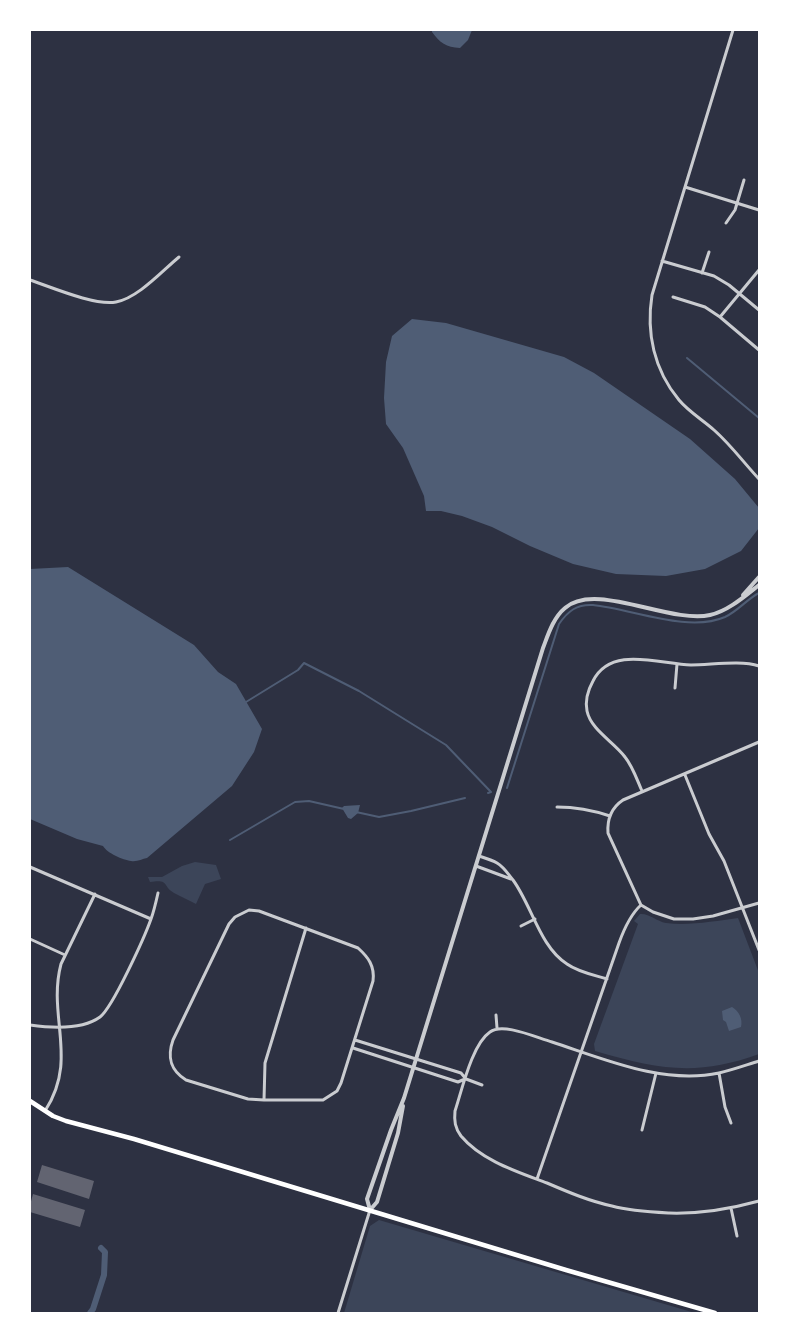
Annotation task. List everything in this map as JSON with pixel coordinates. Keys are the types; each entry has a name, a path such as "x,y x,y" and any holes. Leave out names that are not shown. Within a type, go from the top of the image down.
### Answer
{"main road":[{"path":"30,1101 53,1116 75,1124 134,1139 715,1313"}],"street":[{"path":"733,30 652,295 650,317 653,350 664,378 679,400 697,418 719,435 759,479"},
{"path":"726,223 732,216 744,180"},
{"path":"685,187 759,210"},
{"path":"702,273 709,252"},
{"path":"30,280 94,301 117,302 127,298 146,285 179,257"},
{"path":"662,261 714,276 729,285 759,310"},
{"path":"720,317 759,270"},
{"path":"672,297 705,307 720,317 759,350"},
{"path":"739,600 759,577"},
{"path":"370,1210 367,1199 404,1098 544,648 557,616 572,602 593,598 676,614 698,616 720,612 759,585"},
{"path":"642,791 627,759 595,726 589,717 587,709 590,687 601,669 620,659 629,658 677,664 750,663 759,666"},
{"path":"675,688 677,664"},
{"path":"759,742 739,749 685,775 642,791 618,804 612,809 608,825 608,833 641,905 653,912 674,919 693,919 742,909 759,903"},
{"path":"685,775 706,828 724,861 759,950"},
{"path":"557,808 573,807 592,810 610,816"},
{"path":"479,856 497,862 505,869 521,892 548,947 566,964 607,979"},
{"path":"476,866 512,879"},
{"path":"30,867 151,919"},
{"path":"30,1025 45,1028 83,1024 94,1021 109,1008 151,919 158,893"},
{"path":"45,1111 52,1100 62,1067 57,985 61,964 95,894"},
{"path":"537,1179 626,925 635,910 641,905"},
{"path":"249,910 259,911 306,928 358,948 372,967 374,974 355,1040 337,1091 331,1097 323,1100 248,1099 186,1080 178,1075 170,1059 170,1050 229,924 235,917 249,910"},
{"path":"521,926 535,919"},
{"path":"264,1100 265,1064 306,928"},
{"path":"30,939 66,955"},
{"path":"496,1015 497,1028"},
{"path":"759,1061 719,1073 682,1075 656,1073 632,1068 516,1031 497,1028 491,1031 476,1048 455,1111 456,1127 461,1135 468,1143 487,1156 503,1166 588,1200 637,1211 689,1213 731,1208 759,1201"},
{"path":"355,1040 461,1073 466,1079 482,1085"},
{"path":"352,1048 458,1082 466,1079"},
{"path":"642,1130 656,1073"},
{"path":"719,1073 725,1106 731,1122"},
{"path":"338,1313 370,1210 377,1202 398,1133 404,1098"},
{"path":"731,1208 738,1236"}],"shaded area":[{"path":"432,30 472,30 468,40 460,48 444,44 435,36"},
{"path":"412,319 446,323 564,357 594,373 690,439 735,479 759,508 759,528 741,551 705,569 666,576 616,574 573,564 492,527 462,516 441,511 426,511 424,496 403,448 386,424 384,398 386,362 392,336"},
{"path":"68,567 194,645 218,672 236,684 262,729 254,752 232,786 147,858 137,861 120,858 103,846 77,839 30,819 30,569"},
{"path":"360,805 358,813 351,819 348,818 342,808 344,806"},
{"path":"195,862 216,865 221,879 205,884 196,904 174,893 163,882 150,882 148,877 162,877 182,866"},
{"path":"640,914 662,922 675,924 702,923 738,918 759,973 759,1054 716,1066 677,1068 638,1062 595,1051 594,1044 638,924 634,921"},
{"path":"732,1007 740,1016 741,1027 729,1031 726,1022 723,1020 722,1011"},
{"path":"379,1220 695,1313 344,1313 370,1226"}],"building":[{"path":"42,1165 94,1181 89,1199 37,1182"},
{"path":"33,1194 85,1210 80,1227 30,1212"}],"waterway":[{"path":"687,358 759,418"},
{"path":"507,788 559,624 569,612 578,607 593,605 677,621 710,621 725,617 759,593"},
{"path":"246,702 298,670 304,663 359,691 446,745 491,792 488,793"},
{"path":"356,812 379,817 465,798"},
{"path":"230,840 295,802 309,801 344,809"},
{"path":"90,1313 104,1275 105,1252 101,1248"}]}
